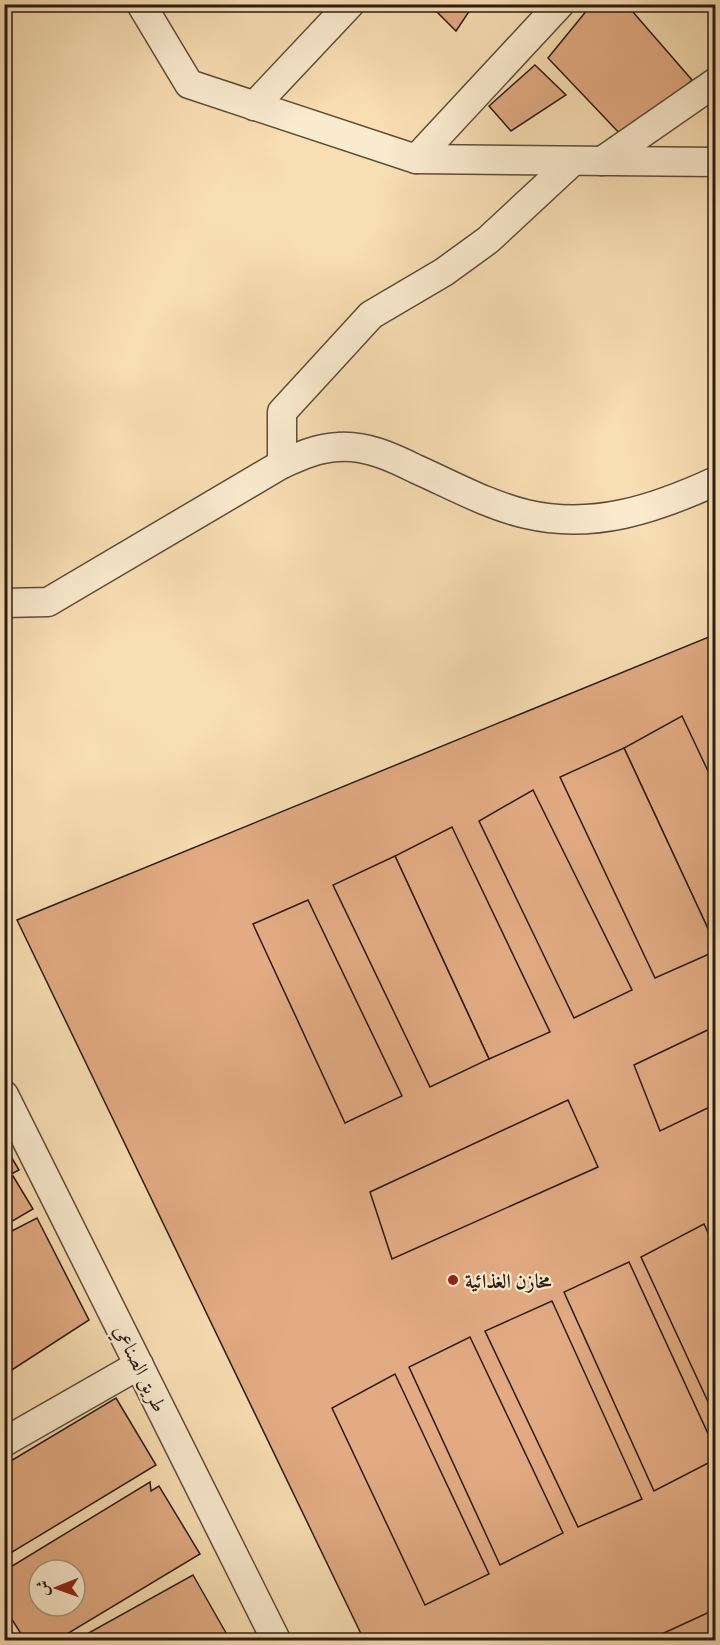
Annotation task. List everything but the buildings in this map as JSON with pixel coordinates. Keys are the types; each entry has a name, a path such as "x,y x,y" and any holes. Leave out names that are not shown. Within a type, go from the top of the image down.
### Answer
{"street":[{"path":"141,4 189,84 416,159 716,162"},
{"path":"254,106 350,4"},
{"path":"416,159 560,4"},
{"path":"602,161 716,82"},
{"path":"282,464 282,412 371,315 444,272 488,240 573,161"},
{"path":"4,603 48,602 282,464 309,451 339,446 369,449 485,500 525,514 567,520 610,518 651,508 716,481"},
{"name":"طريق الصناعي","path":"4,1095 276,1641"},
{"path":"4,1442 139,1365"}],"place":[{"name":"مخازن الغذائية","path":"453,1280"}]}
